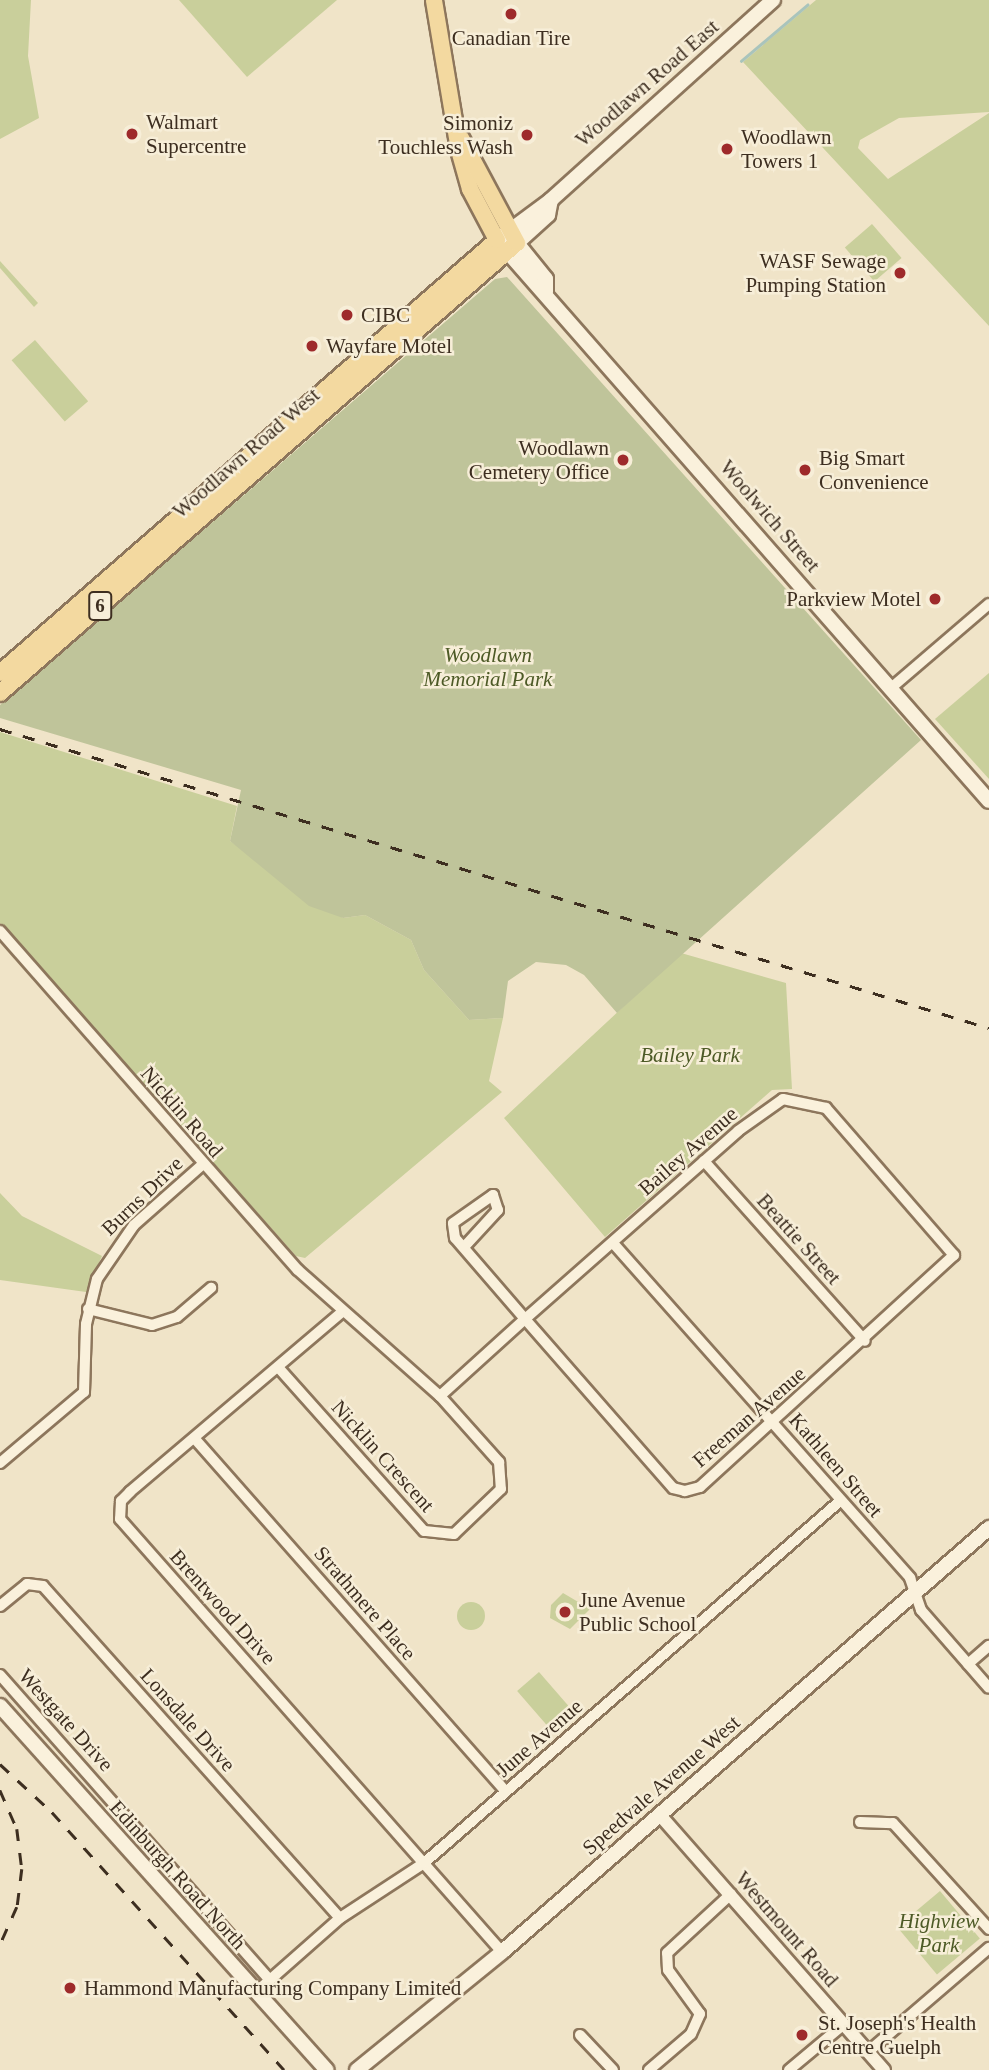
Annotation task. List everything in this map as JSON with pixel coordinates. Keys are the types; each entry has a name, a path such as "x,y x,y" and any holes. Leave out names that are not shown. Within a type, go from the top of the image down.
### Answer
{"main road":[{"name":"Woolwich Street","path":"434,0 470,189 546,292 989,801"},
{"name":"Woodlawn Road East","path":"507,241 773,0"},
{"name":"Woodlawn Road West","path":"0,673 507,241"},
{"name":"Woodlawn Road West","path":"0,692 507,241"},
{"name":"Speedvale Avenue West","path":"357,2070 502,1952 989,1528"},
{"name":"Edinburgh Road North","path":"0,1706 327,2070"}],"street":[{"path":"891,688 989,604"},
{"name":"Nicklin Road","path":"0,931 202,1166 342,1312"},
{"name":"Bailey Avenue","path":"440,1396 704,1161 775,1102 810,1101 826,1108 954,1255"},
{"name":"Beattie Street","path":"704,1161 865,1342"},
{"name":"Burns Drive","path":"0,1463 84,1392 88,1309 120,1240 202,1166"},
{"path":"493,1195 498,1210 464,1247 453,1223 493,1195"},
{"name":"Kathleen Street","path":"613,1243 912,1580 913,1594 989,1688"},
{"name":"Freeman Avenue","path":"464,1247 673,1488 700,1487 865,1342 954,1255"},
{"path":"88,1309 152,1325 177,1317 211,1288"},
{"name":"Brentwood Drive","path":"342,1312 121,1501 120,1519 502,1952"},
{"name":"Nicklin Crescent","path":"279,1368 424,1531 444,1538 494,1497 505,1475 440,1396 342,1312"},
{"name":"Strathmere Place","path":"195,1439 506,1792"},
{"name":"June Avenue","path":"256,1993 340,1918 424,1863 840,1501"},
{"name":"Lonsdale Drive","path":"0,1606 27,1584 43,1586 340,1918"},
{"path":"968,1664 989,1646"},
{"name":"Westgate Drive","path":"0,1675 270,1980"},
{"name":"Westmount Road","path":"659,1814 884,2070"},
{"path":"860,1822 893,1823 989,1929"},
{"path":"649,2070 691,2034 699,2014 668,1970 667,1953 731,1894"},
{"path":"868,2052 989,1948"},
{"path":"789,2070 844,2024"},
{"path":"580,2035 613,2070"}],"green space":[{"path":"0,0 31,0 28,56 39,118 0,139"},
{"path":"179,0 337,0 247,77"},
{"path":"816,0 989,0 989,112 899,118 860,140 858,148 888,179 989,113 989,326 743,62"},
{"path":"872,224 902,258 874,282 845,248"},
{"path":"0,261 38,303 34,307 0,268"},
{"name":"Woodlawn Memorial Park","path":"507,277 921,740 617,1013 584,975 566,965 536,962 508,981 503,1018 469,1020 424,970 411,940 365,915 343,918 309,906 230,841 241,790 0,718 0,705 495,279"},
{"path":"35,340 88,401 65,421 12,360"},
{"path":"989,673 989,779 935,719"},
{"path":"0,732 237,806 230,841 343,918 365,915 411,940 424,970 469,1020 503,1018 489,1081 502,1092 305,1258 296,1256 0,923"},
{"name":"Bailey Park","path":"681,953 786,983 792,1089 772,1090 605,1237 504,1118"},
{"path":"0,1193 22,1216 102,1256 86,1292 0,1280"},
{"path":"563,1593 580,1603 587,1594 595,1604 570,1629 550,1618 551,1605"},
{"path":"471,1602 481,1606 485,1616 481,1626 471,1630 461,1626 457,1616 461,1606"},
{"path":"539,1672 571,1709 549,1728 517,1691"},
{"name":"Highview Park","path":"940,1891 980,1938 937,1974 897,1927"}],"waterway":[{"path":"741,61 807,5"}],"railway":[{"path":"0,729 989,1028"},
{"path":"0,1764 52,1812 284,2070"},
{"path":"0,1790 17,1829 22,1869 17,1907 0,1945"}],"place":[{"name":"Canadian Tire","path":"511,14"},
{"name":"Walmart Supercentre","path":"132,134"},
{"name":"Simoniz Touchless Wash","path":"527,135"},
{"name":"Woodlawn Towers 1","path":"727,149"},
{"name":"WASF Sewage Pumping Station","path":"900,273"},
{"name":"CIBC","path":"347,315"},
{"name":"Wayfare Motel","path":"312,346"},
{"name":"Woodlawn Cemetery Office","path":"623,460"},
{"name":"Big Smart Convenience","path":"805,470"},
{"name":"Parkview Motel","path":"935,599"},
{"name":"June Avenue Public School","path":"565,1612"},
{"name":"Hammond Manufacturing Company Limited","path":"70,1988"},
{"name":"St. Joseph's Health Centre Guelph","path":"802,2035"}]}
